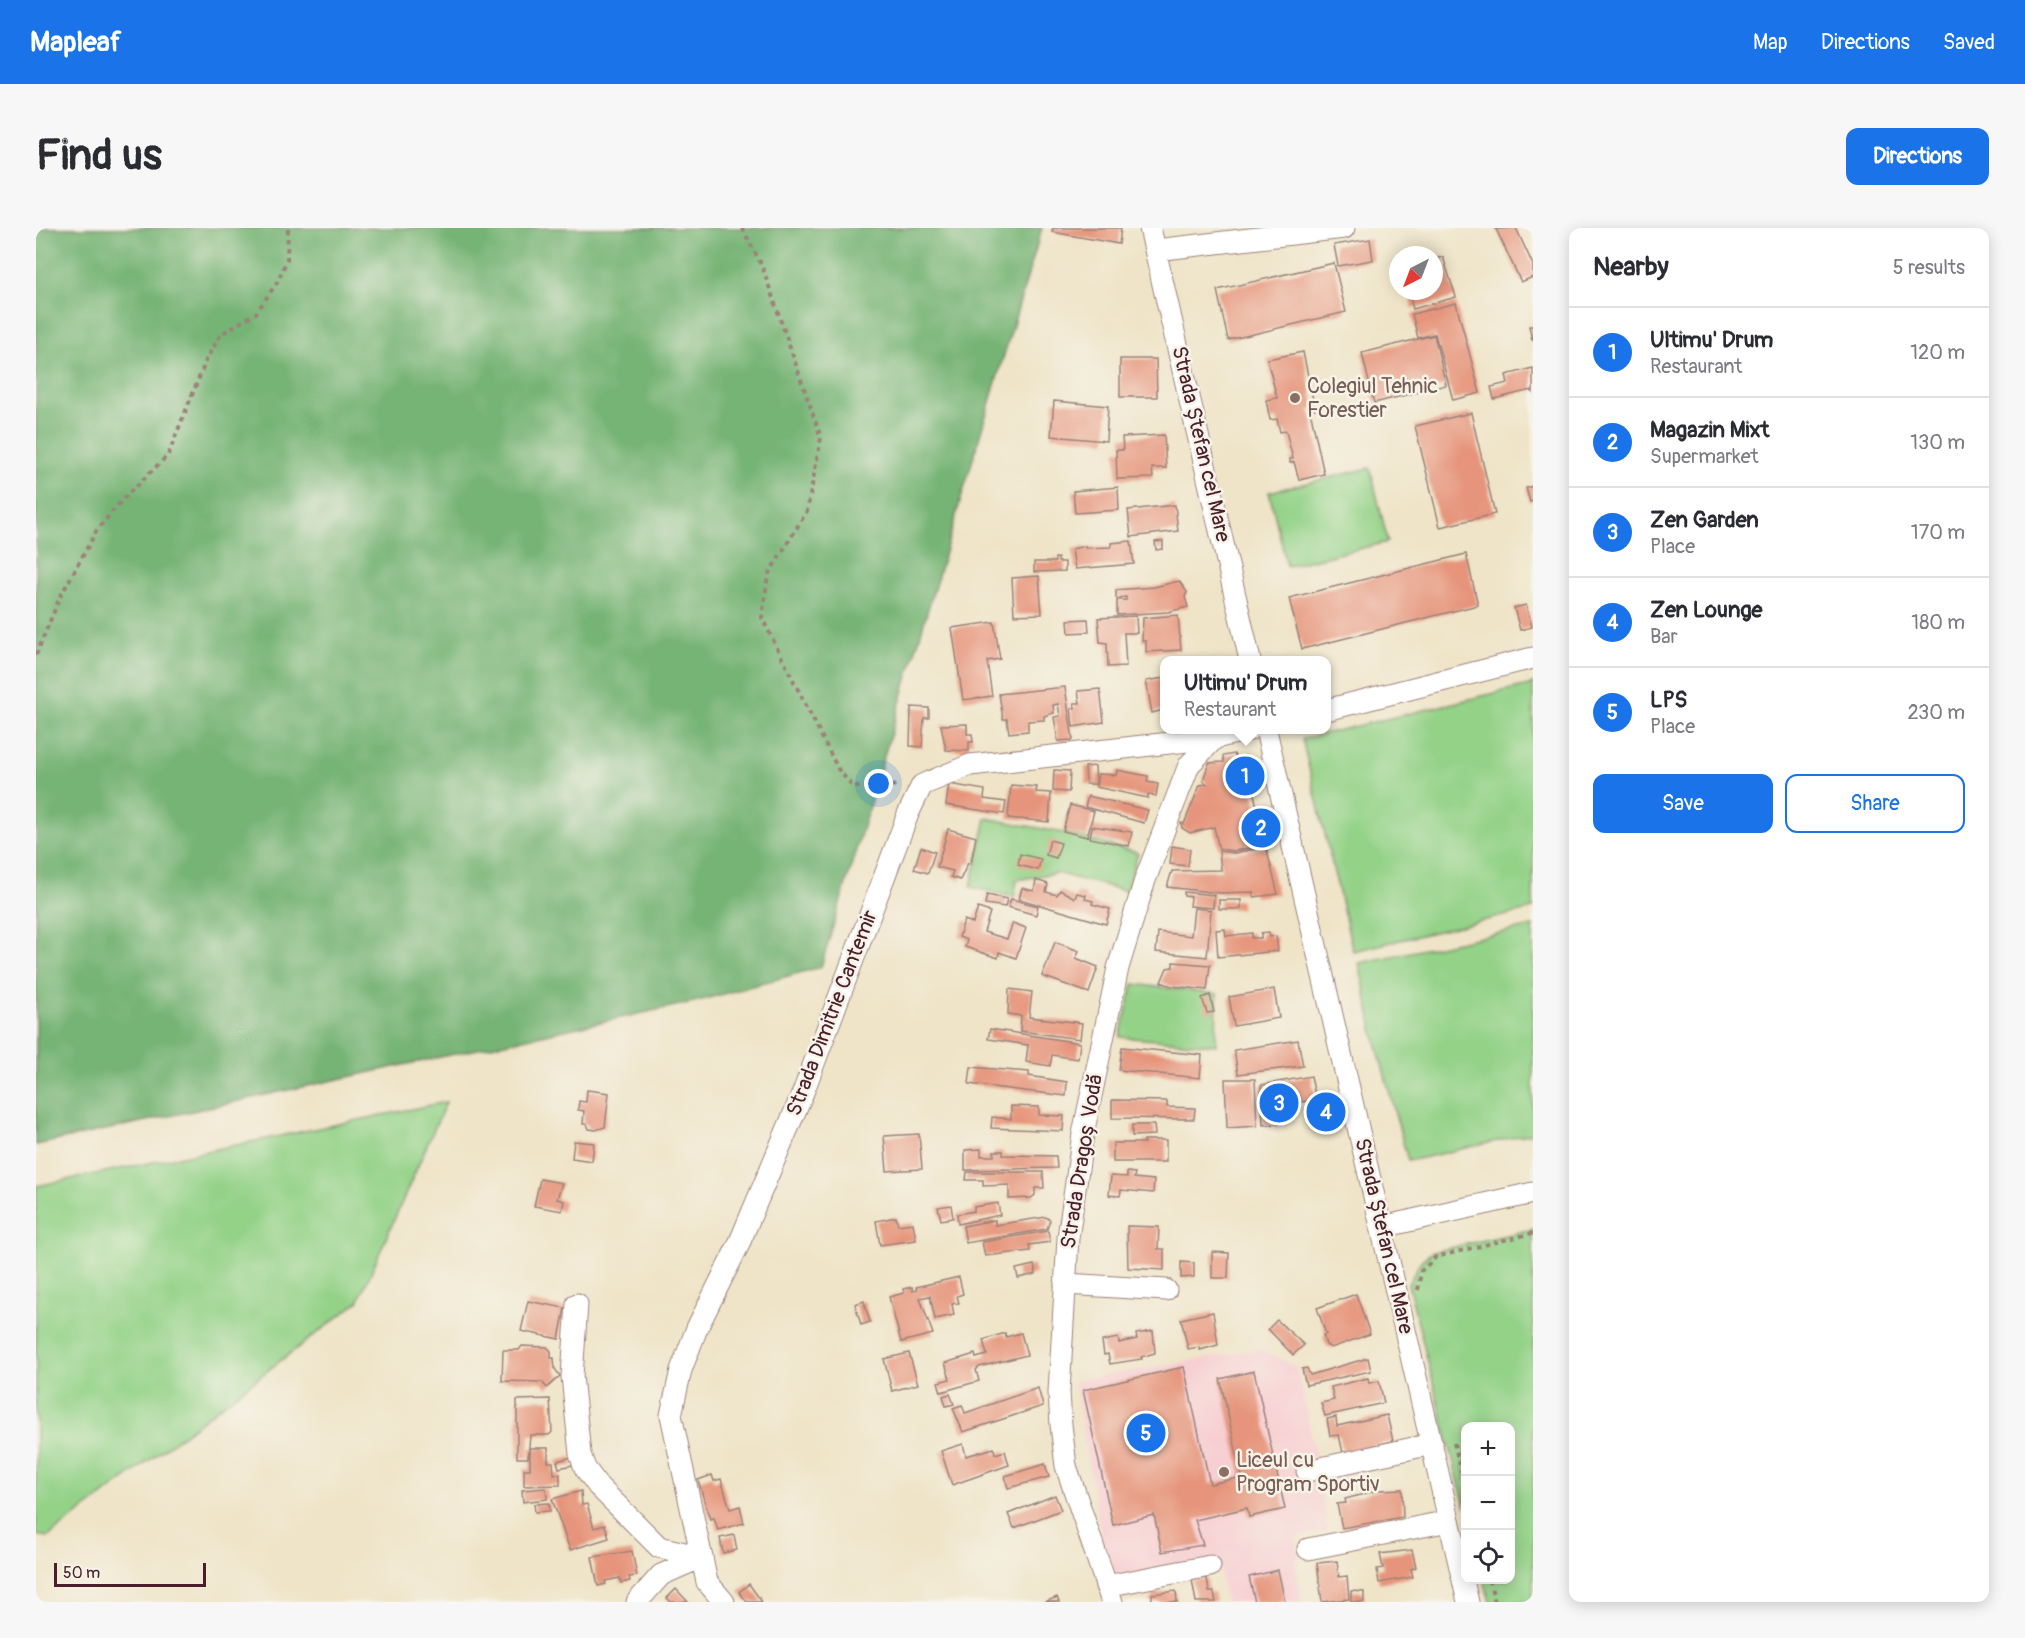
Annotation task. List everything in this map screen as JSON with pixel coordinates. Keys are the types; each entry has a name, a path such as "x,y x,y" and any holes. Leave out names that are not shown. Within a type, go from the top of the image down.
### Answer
{"street":[{"name":"Strada Ștefan cel Mare","path":"1150,228 1249,656"},
{"path":"1156,250 1344,228"},
{"path":"1331,709 1533,658"},
{"path":"922,785 970,765 1215,738 1230,734"},
{"name":"Strada Ștefan cel Mare","path":"1267,734 1468,1602"},
{"name":"Strada Dragoș Vodă","path":"1109,1594 1066,1466 1059,1392 1069,1233 1083,1134 1118,968 1145,880 1189,765 1215,738"},
{"name":"Strada Dimitrie Cantemir","path":"724,1602 707,1582 671,1415 681,1370 697,1328 738,1246 804,1090 903,825 922,785"},
{"path":"1382,1227 1533,1193"},
{"path":"1065,1284 1166,1290"},
{"path":"577,1304 572,1376 580,1454 585,1468 598,1486 659,1547 702,1557"},
{"path":"1307,1471 1432,1444"},
{"path":"1308,1549 1449,1521"},
{"path":"637,1602 661,1575 702,1557"},
{"path":"1109,1594 1210,1566"}],"path":[{"path":"36,655 60,597 97,530 122,500 168,455 207,358 221,334 256,313 278,281 287,259 288,228"},
{"path":"742,228 762,266 821,438 807,511 768,575 762,618 811,720 838,769 853,787 922,785"},
{"path":"1418,1295 1421,1271 1436,1257 1533,1233"},
{"path":"1452,1432 1463,1476"},
{"path":"1490,1584 1495,1602"}],"shaded area":[{"name":"Liceul cu Program Sportiv","path":"1260,1349 1297,1367 1317,1463 1402,1443 1406,1461 1319,1482 1328,1531 1296,1537 1300,1560 1296,1561 1301,1602 1225,1602 1218,1561 1126,1575 1106,1568 1074,1381"}],"green space":[{"path":"36,228 1042,228 821,967 698,1001 36,1145"},
{"path":"1370,468 1388,542 1287,566 1269,492"},
{"path":"1533,684 1533,909 1353,951 1302,739 1331,734 1331,732"},
{"path":"986,818 1064,833 1138,853 1126,891 1056,873 1017,880 1014,897 971,887"},
{"path":"1533,926 1533,1133 1408,1161 1376,1042 1359,963"},
{"path":"1133,984 1217,994 1216,1045 1120,1037"},
{"path":"446,1102 358,1302 48,1537 36,1535 36,1186"},
{"path":"1533,1229 1533,1602 1490,1602 1485,1584 1515,1584 1515,1422 1461,1422 1461,1491 1408,1284 1421,1261 1432,1252"}],"building":[{"path":"1053,228 1121,228 1119,244 1052,232"},
{"path":"1516,228 1533,265 1533,277 1521,282 1496,229"},
{"path":"1370,239 1373,260 1338,266 1334,245"},
{"path":"1443,257 1456,297 1413,309 1410,300 1443,300"},
{"path":"1334,263 1346,312 1228,340 1217,290"},
{"path":"1456,303 1480,393 1453,400 1435,334 1418,338 1412,314"},
{"path":"1529,326 1533,326 1533,340 1532,340"},
{"path":"1434,335 1446,385 1374,403 1362,353"},
{"path":"1303,352 1315,409 1310,410 1324,474 1299,480 1294,462 1290,463 1290,459 1293,459 1286,431 1280,432 1277,419 1270,420 1266,400 1277,398 1267,359"},
{"path":"1120,359 1156,359 1157,397 1120,397"},
{"path":"1533,368 1533,394 1531,390 1494,399 1491,387 1508,383 1506,375"},
{"path":"1054,401 1108,406 1106,441 1051,436"},
{"path":"1471,413 1495,514 1440,527 1415,426"},
{"path":"1164,435 1166,468 1152,468 1153,478 1117,479 1116,450 1123,450 1122,437"},
{"path":"1533,486 1533,501 1530,502 1526,488"},
{"path":"1118,487 1119,510 1075,513 1073,491"},
{"path":"1175,505 1178,531 1131,537 1128,510"},
{"path":"1131,541 1134,564 1075,569 1072,549 1085,546 1085,548 1111,547 1111,543"},
{"path":"1163,541 1163,549 1156,550 1155,542"},
{"path":"1466,554 1478,605 1302,649 1289,598"},
{"path":"1055,558 1058,558 1058,562 1065,562 1065,571 1034,572 1034,562 1055,562"},
{"path":"1039,576 1042,614 1014,615 1012,578"},
{"path":"1179,581 1187,592 1185,597 1188,607 1168,612 1117,615 1117,600 1126,600 1126,597 1116,598 1116,590 1154,587"},
{"path":"1526,605 1532,627 1520,630 1514,608"},
{"path":"1178,615 1181,650 1146,652 1146,641 1142,641 1143,618"},
{"path":"1136,616 1137,633 1124,633 1126,666 1108,667 1107,643 1100,642 1098,618"},
{"path":"1088,619 1089,632 1069,633 1068,620"},
{"path":"994,622 1000,659 987,661 992,696 963,700 952,628"},
{"path":"1160,679 1160,711 1152,713 1146,681"},
{"path":"1065,687 1073,740 1058,741 1054,717 1060,716 1058,704 1053,705 1054,713 1044,716 1044,720 1028,721 1028,731 1009,733 1007,719 1003,719 999,694"},
{"path":"1100,689 1104,722 1073,727 1071,709 1075,708 1074,703 1080,703 1078,691"},
{"path":"911,707 929,708 929,718 924,718 922,747 910,746"},
{"path":"967,724 967,734 972,734 973,742 969,742 969,751 946,750 941,725"},
{"path":"1234,754 1236,758 1246,756 1265,845 1234,851 1219,849 1214,827 1190,833 1182,828 1181,823 1184,824 1200,785 1207,784 1203,780 1209,763 1224,762 1223,756"},
{"path":"1095,766 1096,784 1086,784 1085,767"},
{"path":"1054,770 1070,771 1069,792 1053,791"},
{"path":"1117,770 1148,776 1147,782 1158,784 1156,796 1148,795 1148,798 1096,787 1098,774 1116,775"},
{"path":"949,784 985,790 984,799 1006,802 1004,814 946,805"},
{"path":"1011,785 1037,787 1036,792 1051,793 1049,822 1008,818"},
{"path":"1088,796 1148,810 1144,823 1085,807"},
{"path":"1070,805 1094,811 1087,837 1063,831"},
{"path":"1092,826 1132,832 1129,846 1090,838"},
{"path":"948,829 976,837 971,864 968,863 960,880 951,877 953,871 937,867"},
{"path":"1050,840 1061,843 1056,858 1046,855"},
{"path":"1172,846 1190,849 1188,866 1170,864"},
{"path":"921,847 935,852 928,873 914,869"},
{"path":"1266,847 1278,894 1254,897 1253,892 1219,893 1167,887 1172,871 1221,870 1219,851 1234,853"},
{"path":"1020,854 1041,859 1038,870 1018,865"},
{"path":"1036,880 1048,884 1046,892 1057,895 1060,890 1075,898 1077,893 1086,895 1085,899 1093,901 1092,904 1110,909 1106,924 1019,899 1022,888 1034,891"},
{"path":"1184,892 1214,895 1213,908 1190,906 1191,897 1184,896"},
{"path":"987,895 1007,899 1005,907 985,904"},
{"path":"1011,899 1038,906 1036,915 1008,907"},
{"path":"1219,900 1241,900 1241,909 1219,909"},
{"path":"978,908 990,912 984,932 1007,939 1013,923 1026,928 1016,958 999,952 998,958 965,947 967,940 959,937 964,920 973,923"},
{"path":"1194,908 1211,910 1207,957 1156,952 1158,932 1191,936"},
{"path":"1225,929 1226,936 1252,933 1252,938 1261,938 1261,933 1269,932 1270,937 1276,936 1278,951 1218,957 1216,930"},
{"path":"1055,942 1079,951 1076,958 1098,967 1089,993 1042,976"},
{"path":"1173,962 1210,965 1207,990 1171,986 1161,982 1167,968 1173,967"},
{"path":"1009,989 1032,992 1029,1017 1082,1023 1080,1039 1020,1031 1021,1016 1008,1014"},
{"path":"1274,989 1279,1018 1234,1026 1229,997"},
{"path":"1210,995 1214,1012 1207,1013 1202,998"},
{"path":"990,1029 1080,1043 1078,1059 1052,1055 1050,1066 1026,1062 1028,1045 988,1039"},
{"path":"1298,1040 1303,1066 1238,1074 1234,1050"},
{"path":"1122,1047 1202,1055 1200,1078 1119,1070"},
{"path":"971,1067 1029,1072 1029,1076 1067,1082 1066,1096 969,1084"},
{"path":"1311,1076 1316,1100 1277,1105 1279,1124 1263,1125 1261,1085"},
{"path":"1225,1079 1255,1079 1257,1126 1227,1128"},
{"path":"587,1090 609,1093 605,1127 596,1130 589,1129 587,1124 583,1124 584,1111 578,1110 579,1101 586,1102"},
{"path":"1112,1100 1167,1101 1167,1107 1195,1108 1194,1119 1112,1118"},
{"path":"1011,1106 1039,1107 1039,1115 1064,1116 1063,1131 991,1128 992,1117 1011,1119"},
{"path":"1132,1125 1154,1125 1155,1135 1132,1136"},
{"path":"919,1134 922,1169 887,1171 884,1136"},
{"path":"1144,1140 1166,1140 1166,1162 1113,1162 1113,1143 1144,1143"},
{"path":"574,1141 594,1143 592,1161 572,1158"},
{"path":"981,1149 981,1156 994,1156 994,1151 1003,1151 1003,1155 1056,1156 1057,1168 965,1170 965,1150"},
{"path":"967,1172 1043,1172 1044,1188 1035,1188 1035,1195 1031,1198 1009,1199 1009,1185 983,1186 983,1180 966,1180"},
{"path":"1127,1172 1135,1173 1134,1178 1154,1180 1153,1193 1121,1190 1120,1196 1109,1195 1111,1176 1127,1177"},
{"path":"540,1179 562,1183 557,1199 564,1201 562,1211 534,1206"},
{"path":"998,1203 1000,1215 958,1224 957,1214 974,1211 974,1207"},
{"path":"951,1205 953,1218 941,1220 938,1207"},
{"path":"896,1217 898,1225 913,1223 916,1240 880,1245 876,1221"},
{"path":"1046,1217 1050,1220 1047,1229 966,1243 963,1226 995,1220 995,1225"},
{"path":"1127,1226 1159,1227 1158,1249 1164,1249 1164,1270 1128,1268"},
{"path":"1048,1231 1050,1242 1029,1245 1030,1251 985,1256 982,1242"},
{"path":"1212,1252 1229,1253 1228,1278 1212,1278"},
{"path":"1181,1262 1194,1263 1194,1277 1181,1278"},
{"path":"1034,1265 1036,1274 1018,1278 1016,1269"},
{"path":"959,1277 963,1294 957,1296 959,1303 952,1304 954,1315 935,1319 930,1296 920,1298 933,1334 901,1342 889,1297 904,1293 903,1289 912,1287 913,1291 917,1290 916,1287"},
{"path":"1356,1294 1370,1334 1331,1348 1326,1345 1323,1335 1326,1334 1317,1308"},
{"path":"528,1301 565,1308 559,1339 521,1331"},
{"path":"864,1301 870,1322 861,1325 855,1304"},
{"path":"1213,1312 1218,1345 1200,1350 1199,1347 1188,1349 1181,1319"},
{"path":"1277,1320 1304,1345 1293,1355 1268,1329"},
{"path":"1153,1331 1155,1353 1141,1357 1142,1359 1110,1364 1108,1354 1104,1355 1102,1341 1118,1338 1119,1343 1137,1339 1136,1334"},
{"path":"1005,1333 1006,1337 1021,1333 1027,1355 979,1367 976,1370 979,1381 941,1392 938,1382 950,1379 945,1363 975,1354 976,1358 987,1355 983,1340"},
{"path":"522,1346 547,1347 551,1351 551,1358 554,1358 555,1369 560,1376 547,1388 542,1382 502,1381 503,1350 519,1350"},
{"path":"909,1353 918,1384 892,1391 884,1359"},
{"path":"1368,1358 1371,1371 1306,1385 1302,1369 1307,1368 1310,1375"},
{"path":"1184,1367 1210,1484 1242,1477 1220,1379 1254,1371 1285,1509 1249,1517 1247,1508 1195,1520 1203,1545 1162,1552 1154,1515 1113,1525 1083,1390"},
{"path":"1368,1378 1369,1383 1379,1381 1384,1403 1325,1416 1321,1403 1334,1400 1331,1387"},
{"path":"1038,1388 1043,1406 963,1432 953,1408 962,1405 965,1413"},
{"path":"950,1394 954,1404 946,1406 943,1396"},
{"path":"550,1399 552,1432 549,1435 530,1435 528,1458 517,1458 517,1400"},
{"path":"1387,1415 1393,1441 1343,1453 1339,1435 1330,1436 1327,1419 1336,1417 1337,1426"},
{"path":"963,1444 966,1456 994,1448 995,1454 1005,1451 1009,1465 952,1485 941,1451"},
{"path":"530,1448 548,1448 548,1462 553,1462 554,1474 560,1474 560,1485 524,1486 524,1469 530,1469"},
{"path":"572,1457 573,1465 559,1468 557,1461"},
{"path":"1045,1464 1049,1477 1008,1488 1005,1476"},
{"path":"712,1475 714,1481 721,1479 730,1509 740,1506 744,1523 718,1530 714,1518 710,1519 698,1480"},
{"path":"546,1488 547,1499 523,1502 522,1490"},
{"path":"1402,1489 1403,1517 1342,1528 1337,1504 1346,1503 1345,1499 1379,1490"},
{"path":"581,1491 582,1505 587,1504 594,1528 605,1525 609,1538 570,1550 552,1499"},
{"path":"1055,1495 1061,1510 1014,1528 1008,1514"},
{"path":"549,1503 550,1511 535,1512 534,1504"},
{"path":"734,1535 737,1550 723,1553 720,1538"},
{"path":"1412,1550 1416,1567 1411,1569 1413,1577 1379,1583 1377,1569 1383,1568 1380,1554"},
{"path":"632,1551 637,1576 629,1577 630,1581 621,1583 620,1578 605,1581 606,1584 598,1586 592,1557"},
{"path":"1337,1561 1339,1577 1347,1576 1349,1599 1322,1602 1317,1563"},
{"path":"1278,1570 1285,1602 1255,1602 1249,1577"},
{"path":"1207,1578 1209,1592 1214,1592 1216,1602 1196,1602 1192,1580"},
{"path":"749,1584 762,1602 747,1602 739,1592"},
{"path":"676,1589 688,1602 671,1602 667,1598"},
{"path":"1176,1591 1177,1602 1148,1602 1152,1599 1152,1594"},
{"path":"1351,1591 1364,1592 1364,1602 1351,1602"},
{"path":"1057,1597 1059,1602 1045,1602"}],"place":[{"name":"Colegiul Tehnic Forestier","path":"1295,398"},
{"name":"Ultimu' Drum","path":"1245,776"},
{"name":"Magazin Mixt","path":"1261,828"},
{"name":"Zen Garden","path":"1279,1103"},
{"name":"Zen Lounge","path":"1326,1112"},
{"name":"LPS","path":"1146,1433"},
{"name":"Liceul cu Program Sportiv","path":"1224,1472"}]}
